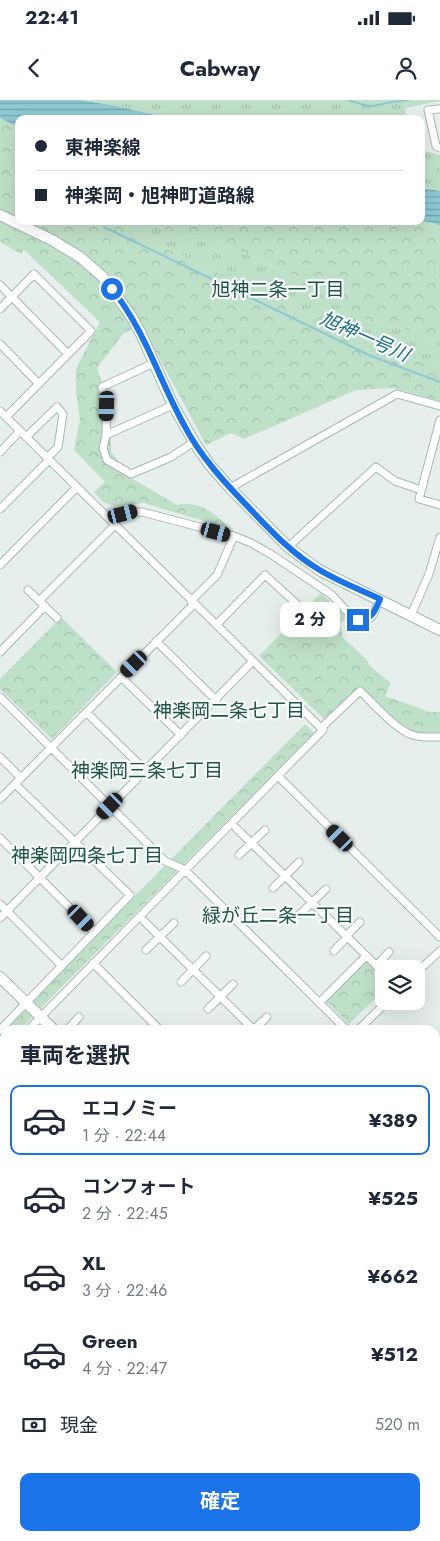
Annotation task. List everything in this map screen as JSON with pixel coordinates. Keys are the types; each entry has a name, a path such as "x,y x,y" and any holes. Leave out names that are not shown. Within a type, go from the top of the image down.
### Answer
{"street":[{"path":"440,109 428,110 436,146 440,148"},
{"path":"0,215 15,222"},
{"path":"21,225 52,240 80,257 103,277 131,316 173,405 209,464 288,548 319,570 440,630"},
{"path":"0,309 34,274 91,331 6,417"},
{"path":"0,285 68,354"},
{"path":"0,344 39,384"},
{"path":"154,363 102,387 107,406 104,448 107,460 131,474 171,457 194,442"},
{"path":"230,488 397,394 440,406"},
{"path":"106,436 173,405"},
{"path":"0,509 58,447 63,414 57,407 26,437"},
{"path":"0,411 321,728"},
{"path":"440,420 418,499 440,505"},
{"path":"0,452 20,431"},
{"path":"288,548 376,467 395,480 421,490"},
{"path":"1,562 77,487"},
{"path":"109,519 133,512 142,512 234,536 269,553 321,587 332,595 353,618 358,620 369,619 373,615 380,599"},
{"path":"0,652 42,604 116,526"},
{"path":"0,799 156,641 217,575 234,536"},
{"path":"411,614 430,574 440,537"},
{"path":"216,625 265,574 299,606"},
{"path":"28,590 57,618"},
{"path":"156,641 216,700"},
{"path":"0,918 254,661"},
{"path":"121,677 181,735"},
{"path":"33,1025 323,730 321,728 360,691 401,730 411,735 422,737 440,737"},
{"path":"0,697 165,861 185,870 342,1025"},
{"path":"86,712 145,770"},
{"path":"0,757 21,778"},
{"path":"278,776 440,937"},
{"path":"5,1025 130,895 15,784"},
{"path":"236,828 375,965"},
{"path":"239,855 265,830"},
{"path":"0,838 94,932"},
{"path":"273,888 299,862"},
{"path":"300,914 326,889"},
{"path":"0,904 62,966"},
{"path":"144,921 249,1025"},
{"path":"334,951 360,922"},
{"path":"146,950 174,923"},
{"path":"425,965 440,951"},
{"path":"382,960 389,952"},
{"path":"181,982 206,956"},
{"path":"319,1003 366,956"},
{"path":"93,963 155,1025"},
{"path":"0,977 49,1025"},
{"path":"208,1009 233,984"},
{"path":"363,1025 379,1010"},
{"path":"72,1025 79,1017"},
{"path":"259,1025 267,1017"}],"green space":[{"path":"80,100 440,100 405,108 406,115 155,115"},
{"path":"0,118 15,126 15,216 0,210"},
{"path":"425,151 440,155 440,191 425,189"},
{"path":"0,219 49,242 78,260 101,279 132,329 123,334 97,368 111,407 111,452 133,479 177,505 192,504 204,508 227,525 227,528 144,503 114,506 103,502 94,492 105,482 74,450 80,419 76,392 76,369 100,322 24,250 21,254 0,242"},
{"path":"425,222 434,223 440,226 440,343 406,329 370,322 299,286 297,277 204,235 182,237 156,225 425,225"},
{"path":"33,225 121,225 367,343 440,368 440,401 394,388 356,390 244,439 231,433 206,445 141,324 125,299 105,274 81,253"},
{"path":"121,225 156,225 182,237 204,235 297,277 370,322 406,329 440,343 440,368 367,343"},
{"path":"321,593 346,617 340,624 343,638 366,659 371,667 391,683 385,696 430,712 440,712 440,733 420,733 402,727 360,687 326,721 259,656"},
{"path":"61,617 117,672 52,739 0,689 0,679"},
{"path":"305,724 314,733 24,1025 7,1025"},
{"path":"366,960 375,969 375,999 349,1024 325,1000"}],"water":[{"path":"0,100 80,100 155,115 15,115 15,126 0,118"},
{"path":"425,189 440,191 440,226 425,222"}],"waterway":[{"path":"348,100 367,106 409,100"},
{"name":"旭神一号川","path":"104,227 371,356 440,382"}],"district":[{"name":"旭神二条一丁目","path":"278,289"},
{"name":"神楽岡二条七丁目","path":"229,710"},
{"name":"神楽岡三条七丁目","path":"147,770"},
{"name":"神楽岡四条七丁目","path":"87,855"},
{"name":"緑が丘二条一丁目","path":"278,915"}],"route":[{"path":"112,289 122,301 141,334 173,405 209,464 288,548 319,570 380,599 373,615 369,619 358,620"}]}
